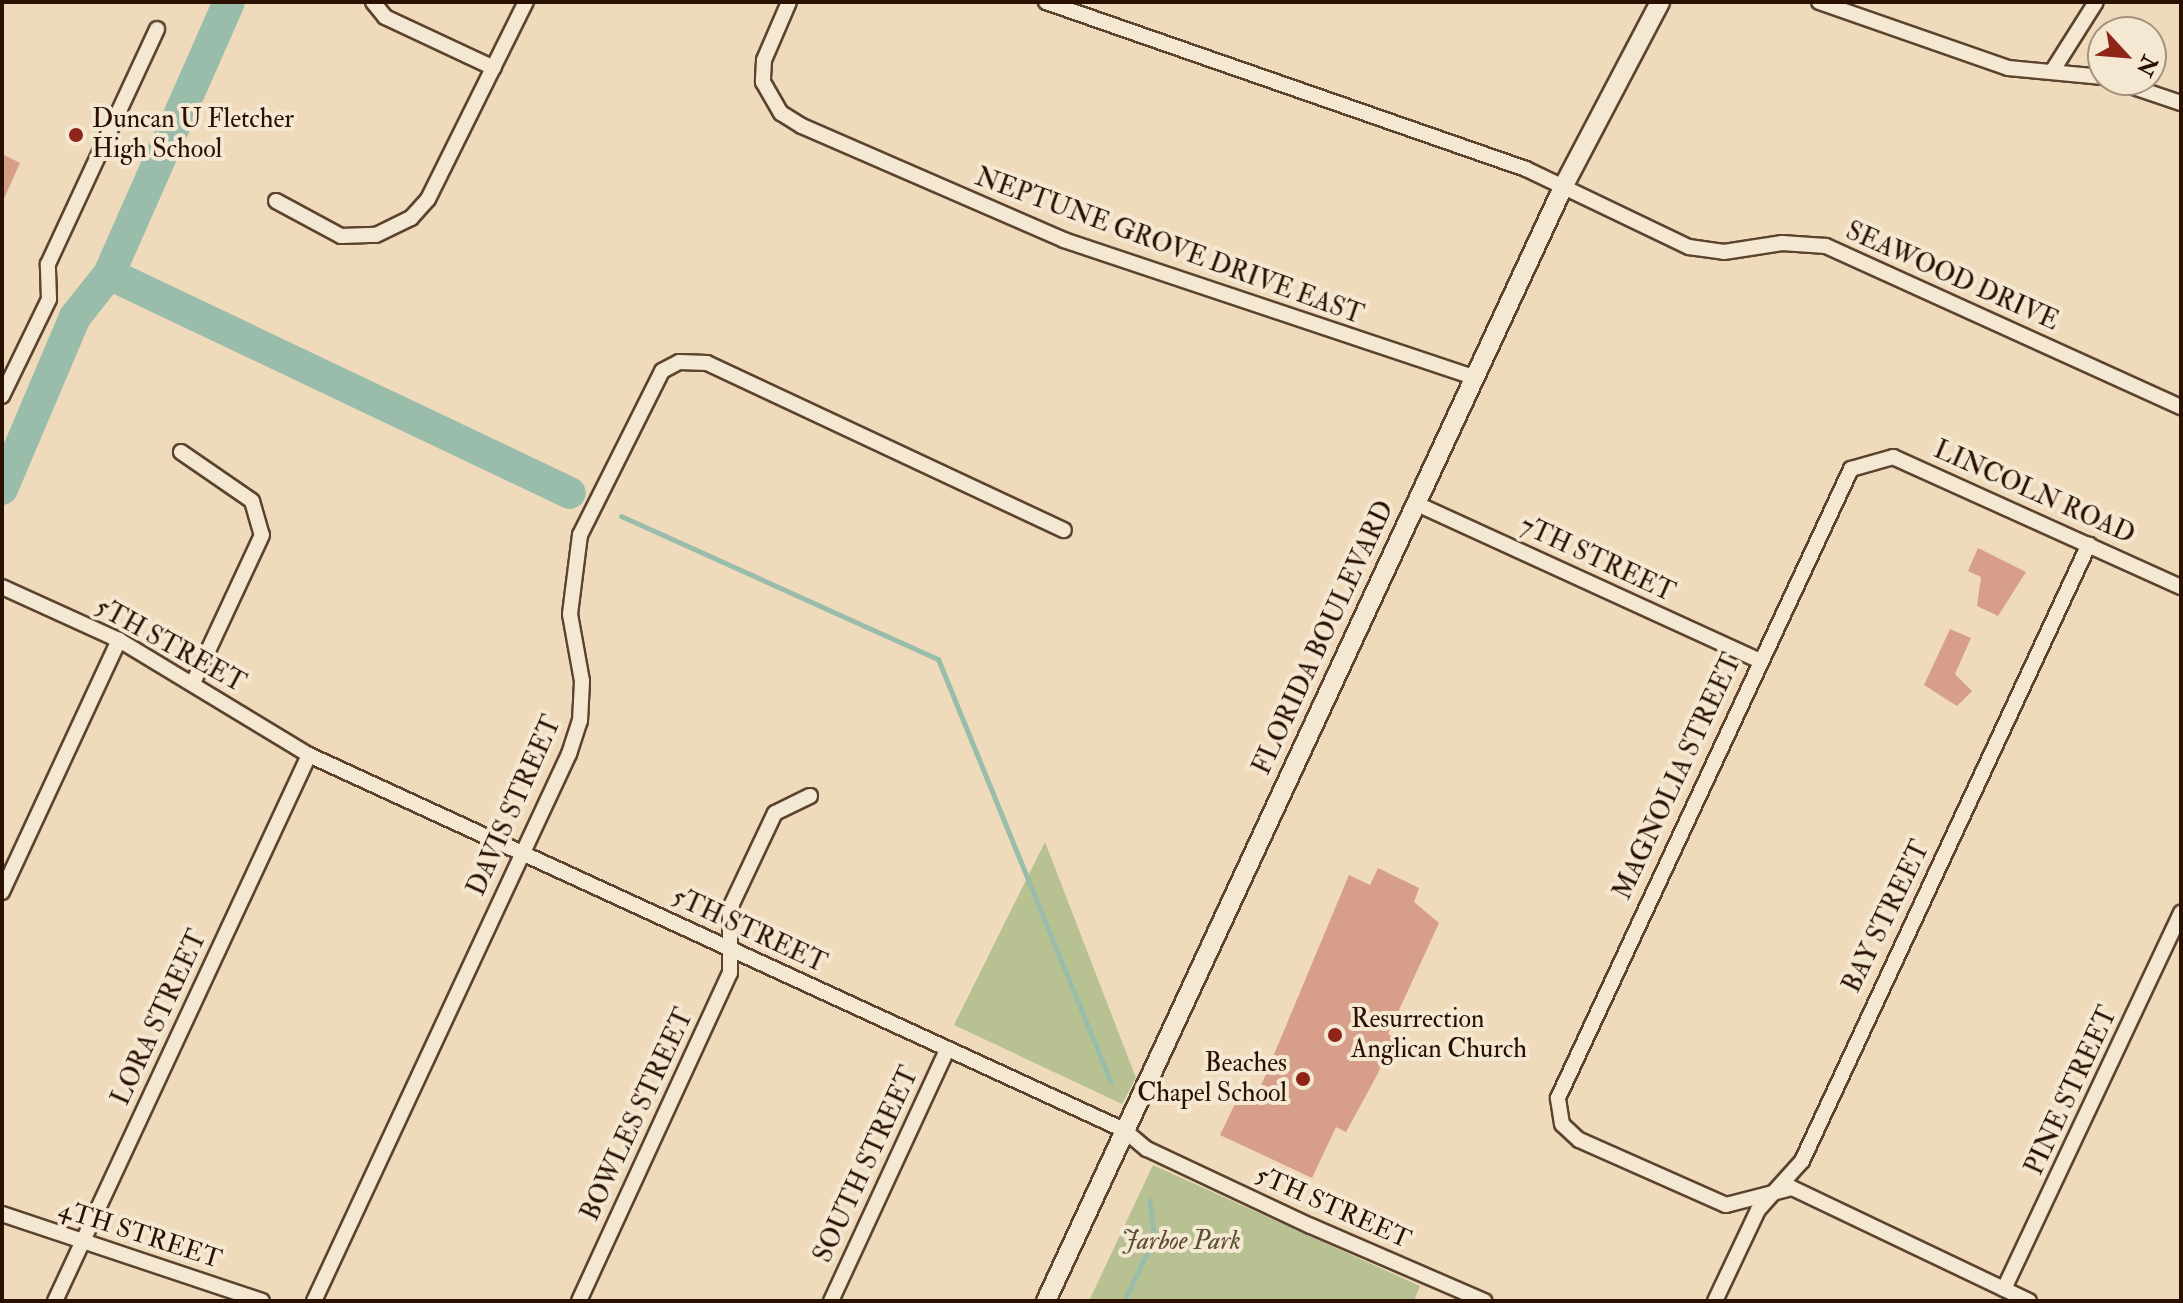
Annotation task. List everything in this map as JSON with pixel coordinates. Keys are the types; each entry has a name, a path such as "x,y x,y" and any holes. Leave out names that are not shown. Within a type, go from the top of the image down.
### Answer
{"street":[{"path":"373,2 385,17 494,68"},
{"path":"276,201 341,236 397,228 428,199 526,2"},
{"name":"SEAWOOD DRIVE","path":"1046,2 1563,187 1689,247 1724,252 1782,243 1826,246 2181,407"},
{"name":"FLORIDA BOULEVARD","path":"1046,1301 1563,187 1660,2"},
{"path":"1819,2 2008,68 2087,75"},
{"path":"2053,70 2096,2"},
{"name":"NEPTUNE GROVE DRIVE EAST","path":"786,7 764,60 763,82 781,113 802,126 1064,240 1474,377"},
{"path":"2,396 49,299 48,264 157,29"},
{"path":"2160,96 2181,103"},
{"name":"DAVIS STREET","path":"314,1301 580,721 582,681 570,614 580,535 662,371 679,362 707,363 1064,530"},
{"path":"181,452 252,501 262,535 193,683"},
{"name":"LINCOLN ROAD","path":"1864,461 1893,457 2181,587"},
{"name":"MAGNOLIA STREET","path":"1774,1194 1726,1205 1579,1140 1562,1124 1561,1085 1842,484 1864,461"},
{"name":"7TH STREET","path":"1415,503 1760,661"},
{"name":"BAY STREET","path":"1715,1301 1758,1210 1802,1161 2089,544"},
{"name":"5TH STREET","path":"2,587 119,640 309,755 1124,1130 1196,1172 1484,1301"},
{"path":"2,892 119,640"},
{"name":"LORA STREET","path":"55,1301 309,755"},
{"name":"BOWLES STREET","path":"579,1301 730,973 730,908 775,813 810,796"},
{"name":"PINE STREET","path":"2004,1289 2181,913"},
{"name":"SOUTH STREET","path":"831,1301 947,1050"},
{"path":"1774,1194 1792,1188 2029,1301"},
{"name":"4TH STREET","path":"2,1214 262,1301"}],"green space":[{"path":"1045,842 1136,1078 1122,1104 954,1025"},
{"name":"Jarboe Park","path":"1153,1165 1420,1286 1414,1301 1089,1301"}],"building":[{"path":"2,154 20,163 2,203"},
{"path":"1978,548 2026,572 1998,616 1977,606 1981,577 1968,571"},
{"path":"1950,629 1971,638 1955,674 1972,691 1957,706 1924,685"},
{"path":"1378,868 1419,888 1414,902 1439,923 1388,1034 1395,1037 1376,1077 1346,1132 1336,1127 1312,1178 1220,1135 1243,1087 1260,1088 1349,875 1370,885"}],"waterway":[{"path":"229,2 109,274 570,493"},
{"path":"2,489 75,317 109,274"},
{"path":"621,516 938,659 1110,1081"},
{"path":"1124,1301 1154,1238 1149,1200"}],"place":[{"name":"Duncan U Fletcher High School","path":"76,135"},
{"name":"Resurrection Anglican Church","path":"1335,1035"},
{"name":"Beaches Chapel School","path":"1303,1079"}]}
